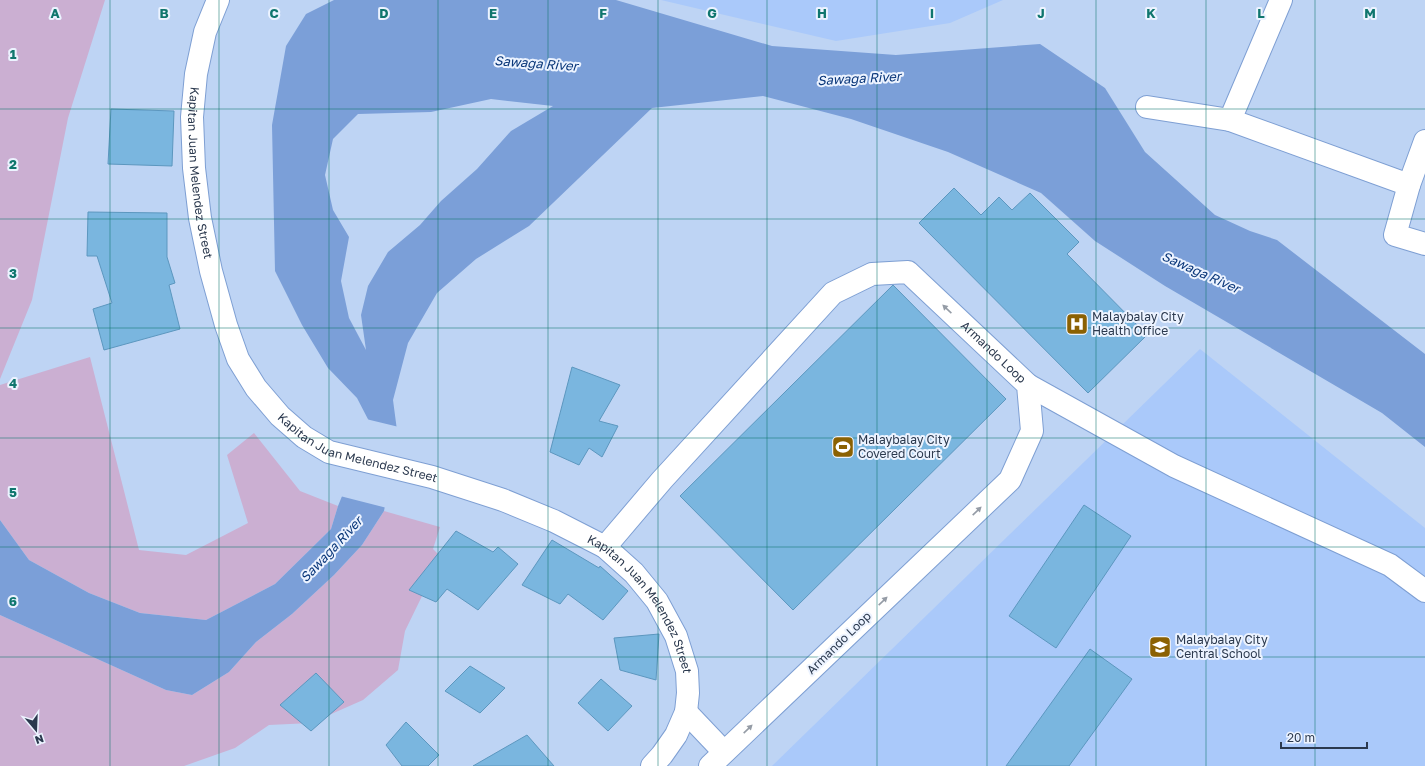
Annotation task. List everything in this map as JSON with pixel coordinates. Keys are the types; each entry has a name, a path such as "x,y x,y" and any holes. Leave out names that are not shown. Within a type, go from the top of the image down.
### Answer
{"main road":[{"name":"Kapitan Juan Melendez Street","path":"218,0 205,32 196,74 192,117 194,168 200,218 211,271 226,324 238,359 256,388 280,416 304,436 329,452 432,478 504,500 554,521 605,547 634,573 657,601 676,636 687,671 688,693 686,712 676,735 652,766"},
{"path":"1230,120 1281,0"},
{"path":"1147,107 1230,120 1409,185"},
{"path":"1425,141 1409,185 1395,235 1425,244"},
{"name":"Armando Loop","path":"605,547 662,480 833,293 872,274 908,272 1028,385 1032,431 1010,480 717,759"},
{"path":"1028,385 1174,466 1390,565 1425,590"},
{"path":"686,712 717,759"}],"shaded area":[{"path":"0,0 105,0 68,118 32,300 0,379"},
{"path":"661,0 1003,0 950,23 836,41"},
{"name":"Malaybalay City Central School","path":"1200,349 1425,528 1425,766 772,766"},
{"path":"90,357 139,550 186,555 248,523 227,455 254,433 300,491 338,506 331,529 275,584 206,620 140,613 89,593 29,560 0,520 0,385"},
{"path":"384,511 440,527 433,549 447,563 423,594 405,631 398,670 363,700 311,723 269,725 235,748 184,766 0,766 0,615 166,690 192,695 229,672 256,642 292,614 334,575 362,545"}],"water":[{"name":"Sawaga River","path":"334,0 616,0 772,46 896,55 1040,44 1105,88 1145,152 1215,215 1250,231 1277,240 1425,354 1425,447 1382,413 1165,286 1095,241 1041,193 948,152 851,119 763,96 652,108 529,226 476,259 437,293 408,343 393,400 398,438 384,511 362,545 334,575 292,614 256,642 229,672 192,695 166,690 0,615 0,520 29,560 89,593 140,613 206,620 275,584 331,529 338,506 371,425 357,398 328,368 302,325 275,271 272,125 286,46 306,14","holes":["491,99 553,106 511,131 477,169 441,201 420,225 388,252 368,286 361,315 366,350 349,318 341,281 349,237 333,210 325,175 333,139 358,114 431,112"]}],"pier":[{"path":"366,419 399,427 400,439 387,508 340,496 369,425"}],"building":[{"path":"111,109 174,111 172,166 108,164"},
{"path":"954,188 981,215 999,197 1012,210 1030,193 1079,242 1067,254 1147,335 1088,393 919,223"},
{"path":"88,212 167,213 167,257 175,283 169,285 180,329 104,350 93,309 112,303 97,256 87,256"},
{"name":"Malaybalay City Covered Court","path":"893,285 1006,399 793,610 680,496"},
{"path":"572,367 620,385 599,421 618,426 602,457 589,448 579,465 550,452"},
{"path":"1084,505 1131,536 1056,648 1009,616"},
{"path":"456,531 493,552 498,547 518,564 478,610 447,589 436,602 409,590"},
{"path":"552,540 599,568 600,566 628,591 603,620 568,594 560,604 522,585"},
{"path":"659,634 656,680 620,670 614,638"},
{"path":"1090,649 1132,679 1069,766 1006,766"},
{"path":"470,666 505,688 480,713 445,691"},
{"path":"316,673 344,702 311,731 280,705"},
{"path":"601,679 632,706 608,731 578,703"},
{"path":"406,722 439,755 428,766 402,766 386,745"},
{"path":"527,735 554,766 473,766"}],"place":[{"name":"Malaybalay City Health Office","path":"1077,324"},
{"name":"Malaybalay City Covered Court","path":"843,447"},
{"name":"Malaybalay City Central School","path":"1160,647"}]}
